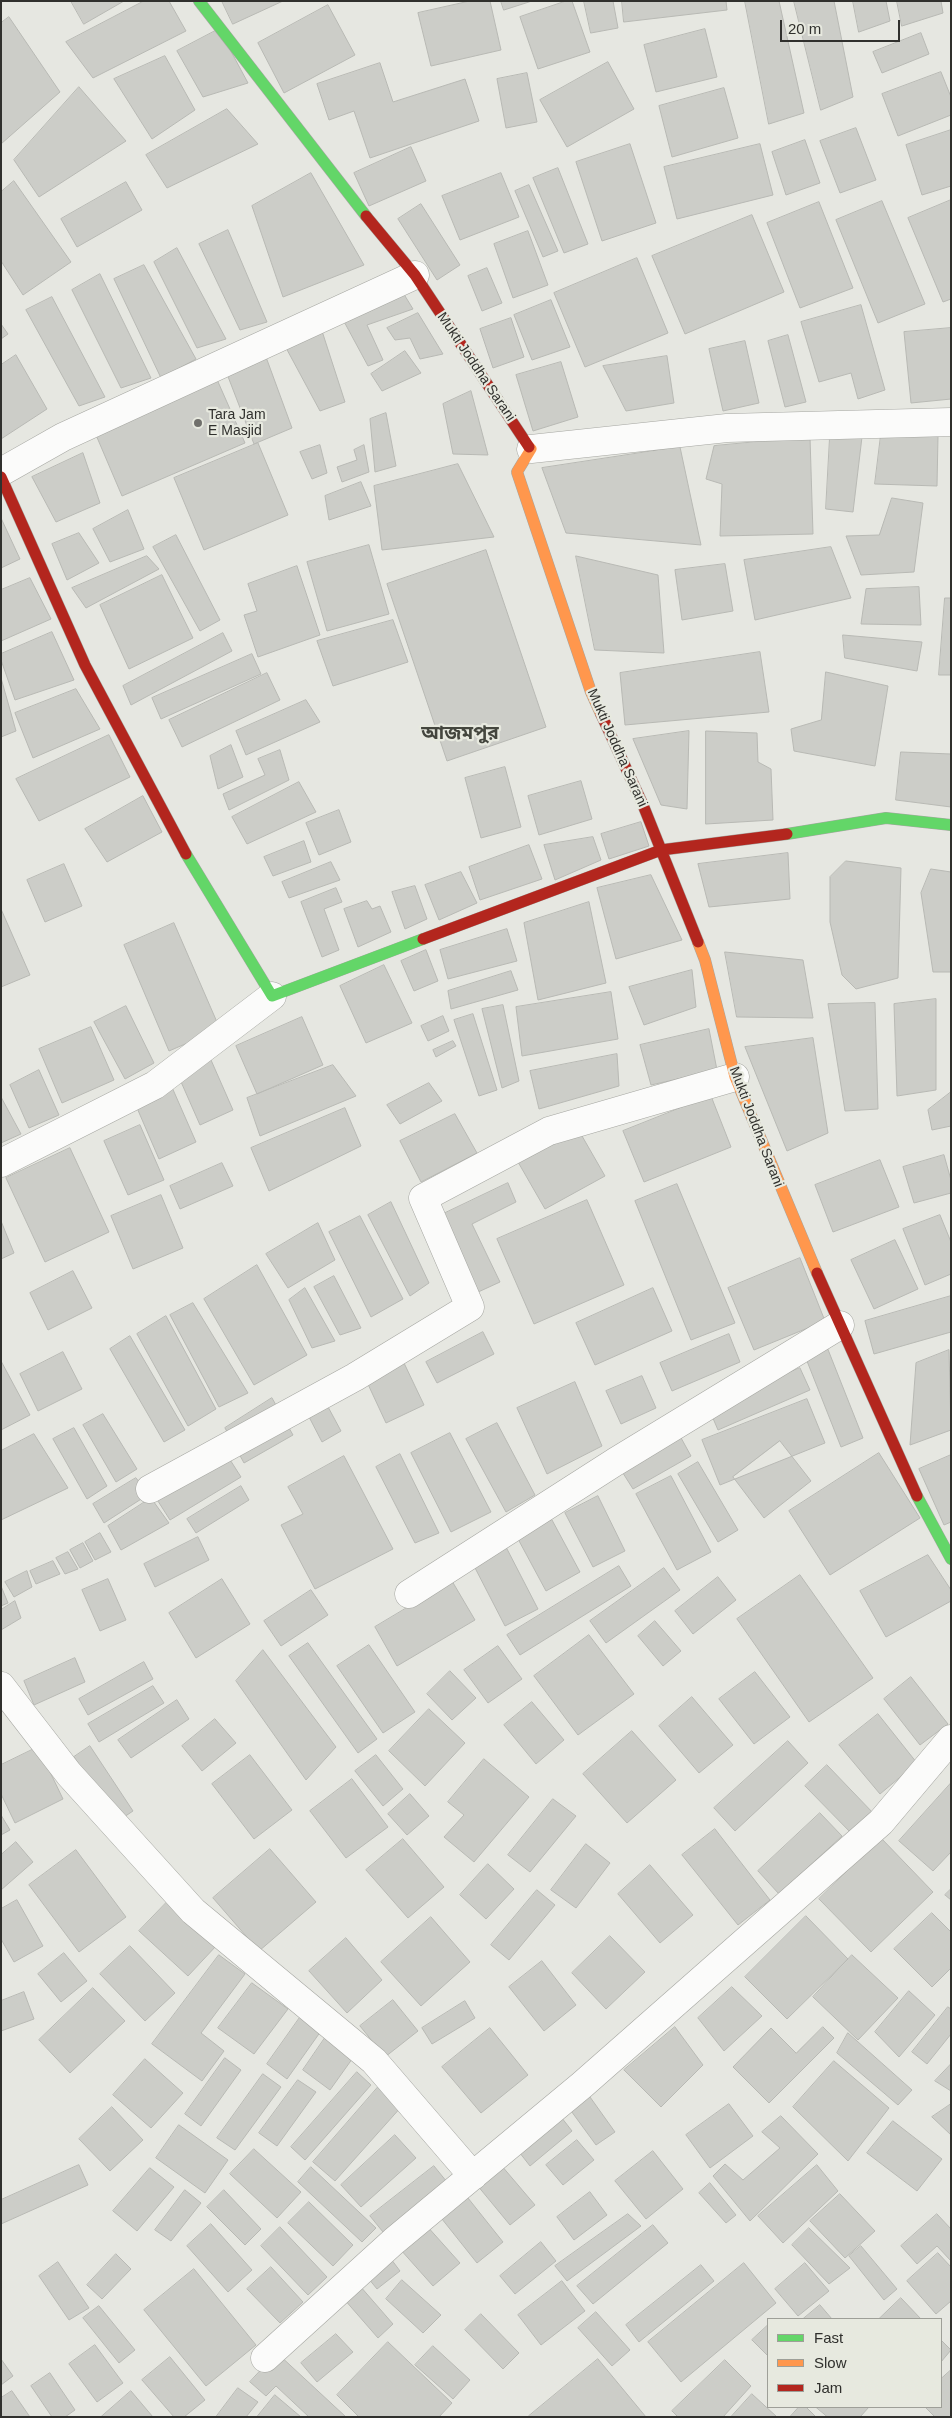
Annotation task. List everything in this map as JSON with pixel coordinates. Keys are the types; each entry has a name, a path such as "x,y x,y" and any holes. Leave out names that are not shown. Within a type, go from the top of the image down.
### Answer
{"street":[{"name":"Mukti Joddha Sarani","path":"198,1 341,185 415,275 531,449 517,472 591,692 661,850 706,960 735,1077 785,1200 915,1493 948,1549"},
{"path":"1,472 64,437 415,275"},
{"path":"531,449 727,428 951,422"},
{"path":"1,477 85,665 177,839 272,996"},
{"path":"1,1163 155,1084 272,996 661,850 818,830 886,818 951,825"},
{"path":"150,1489 355,1377 470,1307 422,1198 549,1131 735,1077"},
{"path":"409,1594 615,1462 840,1325"},
{"path":"1,1686 69,1774 193,1910 374,2062 473,2176"},
{"path":"265,2358 394,2241 582,2085 881,1822 951,1739"}],"building":[{"path":"71,1 124,1 84,24"},
{"path":"144,1 169,1 186,31 93,78 66,42"},
{"path":"222,1 283,1 233,24"},
{"path":"470,1 490,1 501,50 431,66 418,13"},
{"path":"501,1 532,1 504,10"},
{"path":"566,1 572,1 590,52 538,69 520,17"},
{"path":"584,1 613,1 618,28 591,33"},
{"path":"622,1 726,1 727,10 624,22"},
{"path":"745,1 779,1 804,113 769,124"},
{"path":"794,1 834,1 853,97 821,110"},
{"path":"853,1 886,1 890,21 859,32"},
{"path":"897,1 941,1 943,13 902,26"},
{"path":"328,5 355,55 284,93 258,43"},
{"path":"9,17 60,92 1,144 1,23"},
{"path":"219,29 248,83 203,97 177,51"},
{"path":"705,29 717,77 656,92 644,45"},
{"path":"921,33 929,54 882,73 873,52"},
{"path":"165,56 195,110 152,139 114,79"},
{"path":"608,62 634,109 567,147 540,100"},
{"path":"380,63 393,102 465,79 479,121 370,158 354,111 329,120 317,84"},
{"path":"941,72 951,97 951,115 898,136 882,94"},
{"path":"527,73 537,122 506,128 497,79"},
{"path":"79,87 126,141 39,197 14,160"},
{"path":"724,88 738,138 672,157 659,106"},
{"path":"227,109 258,144 167,188 146,155"},
{"path":"856,128 876,180 840,193 820,141"},
{"path":"951,130 951,186 922,195 906,145"},
{"path":"805,140 820,183 786,195 772,152"},
{"path":"630,144 656,223 602,241 576,162"},
{"path":"760,144 773,195 677,219 664,167"},
{"path":"411,147 426,181 369,206 354,173"},
{"path":"558,168 588,244 564,253 533,178"},
{"path":"311,173 364,265 283,297 252,206"},
{"path":"501,173 519,217 460,240 442,196"},
{"path":"14,181 71,262 23,295 1,261 1,192"},
{"path":"126,182 142,210 77,247 61,219"},
{"path":"529,185 558,251 543,257 515,191"},
{"path":"951,200 951,299 943,302 908,218"},
{"path":"882,201 925,304 878,323 836,220"},
{"path":"819,202 853,288 800,308 767,223"},
{"path":"421,204 460,265 437,280 398,219"},
{"path":"752,215 784,292 685,334 652,256"},
{"path":"228,230 267,322 240,330 199,244"},
{"path":"528,231 548,285 513,298 494,244"},
{"path":"177,248 226,339 197,348 154,262"},
{"path":"637,258 668,333 585,367 554,293"},
{"path":"144,265 196,359 161,378 114,279"},
{"path":"487,268 502,303 482,311 468,276"},
{"path":"100,274 151,378 121,388 72,290"},
{"path":"402,291 413,309 367,325 383,360 368,366 341,316"},
{"path":"52,297 105,397 79,406 26,310"},
{"path":"551,300 570,347 532,360 514,315"},
{"path":"861,305 885,390 858,399 851,373 819,382 801,322"},
{"path":"418,313 443,354 420,359 410,338 395,340 387,328"},
{"path":"511,318 524,357 493,368 480,329"},
{"path":"1,324 8,334 1,339"},
{"path":"951,328 951,399 911,403 904,332"},
{"path":"322,331 345,402 320,411 285,346"},
{"path":"788,335 806,402 785,407 768,341"},
{"path":"745,341 759,403 723,411 709,349"},
{"path":"405,351 421,373 382,391 371,374"},
{"path":"16,355 47,409 1,439 1,365"},
{"path":"667,356 674,403 626,411 603,366"},
{"path":"266,357 292,428 254,444 227,374"},
{"path":"561,362 578,417 533,431 516,375"},
{"path":"215,375 245,443 122,496 93,428"},
{"path":"471,391 488,455 453,454 443,404"},
{"path":"386,413 396,466 375,472 370,419"},
{"path":"881,435 938,436 937,486 875,484"},
{"path":"810,437 813,534 720,536 722,484 706,479 714,446"},
{"path":"830,437 862,437 853,512 826,509"},
{"path":"258,443 288,515 204,550 174,478"},
{"path":"320,445 327,473 312,479 300,452"},
{"path":"364,445 369,472 342,482 337,467 357,460 354,450"},
{"path":"680,447 701,545 566,533 542,468"},
{"path":"83,453 100,503 56,522 32,477"},
{"path":"458,464 494,537 382,550 374,486"},
{"path":"361,482 371,506 329,520 325,496"},
{"path":"892,498 923,503 914,572 861,575 846,536 879,535"},
{"path":"128,510 144,549 110,562 93,529"},
{"path":"1,518 20,559 1,568"},
{"path":"79,533 99,563 67,580 52,544"},
{"path":"176,535 220,620 200,631 153,547"},
{"path":"369,545 389,614 327,631 307,562"},
{"path":"831,547 851,598 755,620 744,560"},
{"path":"486,550 546,727 447,761 387,584"},
{"path":"147,556 159,569 86,608 72,588"},
{"path":"576,556 658,575 664,653 595,650"},
{"path":"725,564 733,611 682,620 675,570"},
{"path":"297,566 320,635 258,657 244,615 257,611 248,584"},
{"path":"162,575 193,638 129,669 100,605"},
{"path":"30,578 51,619 1,641 1,590"},
{"path":"919,587 921,625 861,624 866,589"},
{"path":"945,598 951,598 951,675 939,675"},
{"path":"393,620 408,662 333,686 317,641"},
{"path":"52,632 74,680 15,700 1,660 1,654"},
{"path":"223,633 232,651 131,705 123,686"},
{"path":"843,635 922,642 917,671 845,658"},
{"path":"760,652 769,712 625,725 620,673"},
{"path":"252,654 261,674 161,719 152,698"},
{"path":"826,672 888,686 875,766 794,751 791,729 821,720"},
{"path":"267,673 280,700 182,747 169,720"},
{"path":"1,678 16,731 1,737"},
{"path":"76,689 100,729 33,758 15,713"},
{"path":"306,700 320,722 246,755 236,731"},
{"path":"689,731 687,809 661,805 633,739"},
{"path":"706,731 757,733 758,762 771,769 773,820 706,824"},
{"path":"109,735 130,777 39,821 16,779"},
{"path":"231,745 243,777 218,789 210,756"},
{"path":"280,750 289,780 229,810 223,794 265,775 258,759"},
{"path":"901,752 951,754 951,807 896,800"},
{"path":"505,767 521,827 481,838 465,778"},
{"path":"581,781 592,819 539,835 528,796"},
{"path":"299,782 316,812 247,844 232,817"},
{"path":"143,796 162,832 107,862 85,829"},
{"path":"339,810 351,842 319,855 306,823"},
{"path":"641,822 649,846 609,859 601,834"},
{"path":"593,837 601,860 555,880 544,845"},
{"path":"304,841 311,862 273,876 264,857"},
{"path":"529,845 542,879 480,900 469,867"},
{"path":"788,853 790,899 709,907 698,864"},
{"path":"846,861 901,868 898,978 856,989 842,975 830,922 830,877"},
{"path":"331,862 340,880 289,898 282,882"},
{"path":"64,864 82,906 45,922 27,880"},
{"path":"931,869 951,872 951,972 933,972 921,893"},
{"path":"461,872 477,903 439,920 425,885"},
{"path":"651,875 682,940 616,959 597,888"},
{"path":"415,886 427,919 405,929 392,892"},
{"path":"336,888 342,902 324,909 339,950 322,957 301,902"},
{"path":"367,901 372,909 380,906 391,932 358,947 344,909"},
{"path":"589,902 606,983 538,1000 524,923"},
{"path":"1,909 30,975 1,987"},
{"path":"174,923 220,1029 169,1051 124,945"},
{"path":"507,929 517,961 448,979 440,950"},
{"path":"426,950 438,981 414,991 401,961"},
{"path":"725,952 803,960 813,1018 737,1017"},
{"path":"384,965 412,1023 366,1043 340,986"},
{"path":"692,970 696,1007 644,1025 629,987"},
{"path":"511,971 518,990 451,1009 448,991"},
{"path":"611,992 618,1039 522,1056 516,1007"},
{"path":"936,999 936,1090 897,1096 894,1004"},
{"path":"875,1003 878,1109 845,1111 828,1004"},
{"path":"503,1005 519,1081 502,1088 482,1009"},
{"path":"126,1006 154,1063 125,1079 94,1022"},
{"path":"473,1014 497,1090 479,1096 454,1020"},
{"path":"443,1016 449,1031 428,1041 421,1026"},
{"path":"302,1017 323,1065 257,1094 236,1046"},
{"path":"91,1027 114,1080 62,1103 39,1049"},
{"path":"709,1029 717,1070 651,1085 640,1045"},
{"path":"813,1038 828,1133 787,1151 745,1047"},
{"path":"453,1041 456,1046 436,1057 433,1050"},
{"path":"617,1054 619,1086 539,1109 530,1071"},
{"path":"211,1060 233,1110 200,1125 178,1075"},
{"path":"333,1065 356,1096 260,1136 247,1098"},
{"path":"39,1070 59,1115 29,1128 10,1085"},
{"path":"429,1083 442,1101 400,1124 387,1105"},
{"path":"171,1085 196,1142 159,1159 134,1101"},
{"path":"951,1092 951,1126 932,1130 928,1110"},
{"path":"711,1096 731,1147 644,1182 623,1131"},
{"path":"1,1097 21,1134 1,1143"},
{"path":"345,1108 361,1146 269,1191 251,1148"},
{"path":"455,1114 477,1153 421,1182 400,1141"},
{"path":"140,1125 164,1180 128,1195 104,1141"},
{"path":"578,1129 605,1176 545,1209 518,1162"},
{"path":"70,1148 109,1232 45,1262 6,1178"},
{"path":"944,1155 951,1180 951,1193 914,1203 903,1167"},
{"path":"880,1160 899,1207 833,1232 815,1185"},
{"path":"222,1163 233,1186 180,1209 170,1186"},
{"path":"508,1183 516,1202 472,1224 500,1282 476,1293 439,1216"},
{"path":"677,1184 735,1323 691,1340 635,1201"},
{"path":"161,1195 183,1248 133,1269 111,1216"},
{"path":"587,1200 624,1285 534,1324 497,1239"},
{"path":"391,1202 429,1283 410,1296 368,1215"},
{"path":"940,1215 951,1242 951,1274 925,1285 903,1229"},
{"path":"360,1216 403,1299 371,1317 329,1232"},
{"path":"1,1221 14,1253 1,1259"},
{"path":"318,1223 335,1260 288,1288 266,1254"},
{"path":"895,1240 918,1289 874,1309 851,1260"},
{"path":"800,1258 825,1321 754,1350 728,1288"},
{"path":"257,1265 307,1355 254,1385 204,1299"},
{"path":"73,1271 92,1308 48,1330 30,1293"},
{"path":"334,1276 361,1328 340,1335 314,1287"},
{"path":"305,1288 335,1341 312,1348 289,1300"},
{"path":"653,1288 672,1331 595,1365 576,1323"},
{"path":"951,1296 951,1332 874,1354 865,1321"},
{"path":"193,1303 248,1393 219,1407 170,1315"},
{"path":"166,1316 216,1409 188,1426 137,1334"},
{"path":"483,1332 494,1354 437,1383 426,1362"},
{"path":"729,1334 740,1362 672,1391 660,1363"},
{"path":"130,1336 185,1430 164,1442 110,1349"},
{"path":"827,1347 863,1438 841,1447 805,1356"},
{"path":"949,1350 951,1430 910,1445 916,1363"},
{"path":"63,1352 82,1389 38,1411 20,1374"},
{"path":"1,1361 30,1415 1,1430"},
{"path":"404,1363 424,1405 386,1423 366,1380"},
{"path":"800,1368 810,1390 718,1430 709,1409"},
{"path":"642,1376 656,1408 621,1424 606,1391"},
{"path":"575,1382 602,1446 547,1474 517,1408"},
{"path":"272,1398 293,1435 244,1463 225,1428"},
{"path":"807,1399 825,1443 720,1485 702,1440"},
{"path":"327,1405 341,1431 322,1442 308,1415"},
{"path":"103,1414 137,1469 116,1482 83,1425"},
{"path":"497,1423 535,1495 506,1512 466,1439"},
{"path":"74,1428 107,1486 87,1499 53,1439"},
{"path":"450,1433 491,1512 451,1532 411,1453"},
{"path":"34,1434 68,1488 1,1520 1,1451"},
{"path":"680,1436 691,1456 633,1489 621,1470"},
{"path":"780,1441 811,1481 764,1518 733,1477"},
{"path":"879,1453 920,1518 830,1575 789,1511"},
{"path":"400,1454 439,1533 415,1543 376,1467"},
{"path":"227,1455 241,1477 170,1520 156,1498"},
{"path":"951,1455 951,1522 944,1525 919,1469"},
{"path":"344,1456 393,1549 315,1589 281,1525 303,1514 288,1487"},
{"path":"698,1462 738,1530 718,1542 678,1474"},
{"path":"671,1476 711,1552 677,1570 636,1494"},
{"path":"136,1478 149,1494 104,1523 93,1504"},
{"path":"241,1486 249,1500 196,1533 187,1519"},
{"path":"598,1496 625,1551 593,1567 565,1513"},
{"path":"151,1498 169,1523 121,1550 108,1526"},
{"path":"552,1520 580,1572 546,1591 518,1539"},
{"path":"100,1533 111,1552 95,1560 85,1542"},
{"path":"198,1537 209,1560 155,1587 144,1564"},
{"path":"83,1543 93,1561 80,1568 70,1550"},
{"path":"506,1547 538,1609 505,1626 473,1564"},
{"path":"68,1552 78,1569 65,1574 56,1558"},
{"path":"928,1555 951,1590 951,1601 886,1637 860,1591"},
{"path":"53,1561 60,1574 36,1584 30,1571"},
{"path":"619,1566 631,1586 520,1655 507,1635"},
{"path":"664,1568 680,1590 606,1643 590,1621"},
{"path":"27,1571 32,1587 14,1597 5,1582"},
{"path":"800,1575 873,1678 809,1722 737,1619"},
{"path":"718,1577 736,1600 693,1634 675,1611"},
{"path":"108,1579 126,1620 100,1631 82,1590"},
{"path":"222,1579 250,1624 196,1658 169,1613"},
{"path":"452,1581 475,1620 397,1666 375,1627"},
{"path":"1,1586 8,1603 1,1606"},
{"path":"311,1590 328,1615 281,1646 264,1621"},
{"path":"15,1601 21,1618 1,1630 1,1610"},
{"path":"655,1621 681,1651 663,1666 638,1636"},
{"path":"589,1635 634,1694 578,1735 534,1676"},
{"path":"308,1643 377,1739 358,1753 289,1656"},
{"path":"369,1645 415,1712 383,1733 337,1666"},
{"path":"498,1646 522,1679 488,1703 464,1670"},
{"path":"263,1650 336,1747 306,1780 236,1681"},
{"path":"75,1658 85,1682 34,1705 24,1681"},
{"path":"144,1662 153,1679 88,1715 79,1699"},
{"path":"450,1671 476,1698 452,1720 427,1694"},
{"path":"755,1672 790,1717 754,1744 719,1699"},
{"path":"911,1677 948,1724 920,1745 884,1699"},
{"path":"153,1686 164,1703 99,1742 88,1724"},
{"path":"692,1697 733,1745 699,1773 659,1726"},
{"path":"177,1700 189,1719 131,1758 118,1740"},
{"path":"532,1702 564,1740 536,1764 504,1725"},
{"path":"429,1709 465,1743 425,1786 389,1751"},
{"path":"878,1714 917,1763 880,1794 839,1745"},
{"path":"215,1719 236,1743 202,1771 182,1746"},
{"path":"632,1731 676,1780 627,1823 583,1774"},
{"path":"788,1741 808,1763 735,1831 714,1808"},
{"path":"90,1746 133,1811 118,1821 74,1757"},
{"path":"38,1747 63,1799 15,1823 1,1794 1,1765"},
{"path":"250,1755 292,1810 254,1839 212,1784"},
{"path":"376,1755 403,1789 383,1806 355,1771"},
{"path":"484,1759 529,1797 474,1862 444,1837 464,1815 448,1802"},
{"path":"827,1765 875,1815 854,1836 805,1786"},
{"path":"352,1779 388,1827 346,1858 310,1811"},
{"path":"951,1783 951,1852 933,1871 899,1841"},
{"path":"410,1794 429,1816 407,1835 388,1814"},
{"path":"553,1799 576,1816 530,1872 508,1855"},
{"path":"820,1813 842,1836 779,1894 758,1871"},
{"path":"1,1815 10,1830 1,1835"},
{"path":"715,1829 770,1900 738,1925 682,1855"},
{"path":"881,1838 933,1892 871,1952 819,1899"},
{"path":"403,1839 444,1887 408,1918 366,1870"},
{"path":"16,1842 33,1862 1,1890 1,1855"},
{"path":"586,1844 610,1863 576,1908 551,1890"},
{"path":"270,1849 316,1902 259,1951 213,1898"},
{"path":"76,1850 126,1917 79,1952 29,1885"},
{"path":"488,1864 514,1889 486,1919 460,1895"},
{"path":"650,1865 693,1915 660,1943 618,1894"},
{"path":"951,1889 951,1900 945,1895"},
{"path":"537,1890 555,1905 509,1960 491,1945"},
{"path":"17,1900 43,1946 14,1962 1,1939 1,1909"},
{"path":"169,1900 217,1945 188,1976 139,1931"},
{"path":"932,1913 951,1932 951,1968 932,1987 894,1949"},
{"path":"806,1916 848,1959 787,2019 745,1977"},
{"path":"431,1917 470,1962 421,2006 381,1962"},
{"path":"610,1936 645,1972 606,2009 572,1973"},
{"path":"346,1938 382,1980 347,2013 309,1971"},
{"path":"130,1946 175,1993 145,2021 100,1974"},
{"path":"64,1953 87,1981 61,2002 38,1974"},
{"path":"219,1955 245,1974 201,2033 224,2051 202,2081 152,2044"},
{"path":"852,1955 898,1998 858,2040 813,1997"},
{"path":"542,1961 576,2005 544,2031 509,1987"},
{"path":"252,1983 288,2009 254,2054 218,2028"},
{"path":"732,1987 762,2016 724,2051 698,2018"},
{"path":"93,1988 125,2021 70,2073 39,2040"},
{"path":"909,1991 935,2015 899,2057 875,2032"},
{"path":"24,1992 34,2019 1,2031 1,2001"},
{"path":"393,2000 418,2031 385,2057 360,2026"},
{"path":"465,2001 475,2018 432,2044 422,2028"},
{"path":"948,2007 951,2009 951,2034 927,2064 912,2052"},
{"path":"301,2016 321,2031 287,2079 267,2064"},
{"path":"675,2027 703,2065 661,2107 624,2070"},
{"path":"823,2027 834,2038 769,2103 733,2067 771,2028 796,2053"},
{"path":"490,2028 528,2075 481,2113 442,2067"},
{"path":"848,2033 912,2090 898,2105 837,2053"},
{"path":"327,2035 355,2055 330,2090 303,2070"},
{"path":"225,2058 241,2070 201,2126 185,2114"},
{"path":"145,2059 183,2093 151,2128 113,2095"},
{"path":"834,2061 889,2108 848,2161 793,2107"},
{"path":"951,2064 951,2091 935,2081"},
{"path":"357,2072 371,2085 305,2160 291,2147"},
{"path":"263,2074 281,2087 235,2150 217,2138"},
{"path":"298,2080 316,2092 277,2146 259,2133"},
{"path":"379,2086 402,2106 335,2181 313,2162"},
{"path":"585,2090 615,2132 596,2145 566,2104"},
{"path":"729,2104 753,2136 710,2168 686,2135"},
{"path":"951,2104 951,2135 932,2117"},
{"path":"112,2107 143,2140 110,2171 79,2139"},
{"path":"558,2113 572,2131 530,2166 516,2148"},
{"path":"781,2116 818,2154 750,2221 713,2176 725,2164 743,2180 780,2148 762,2132"},
{"path":"893,2121 942,2159 917,2191 867,2153"},
{"path":"179,2125 228,2160 205,2193 156,2158"},
{"path":"395,2135 416,2158 361,2207 341,2185"},
{"path":"577,2140 594,2160 563,2185 546,2165"},
{"path":"254,2149 301,2192 277,2218 230,2174"},
{"path":"653,2151 683,2189 646,2219 615,2181"},
{"path":"79,2165 88,2185 1,2224 1,2200"},
{"path":"501,2165 535,2205 510,2225 477,2185"},
{"path":"817,2165 838,2191 783,2243 758,2216"},
{"path":"434,2166 447,2182 383,2232 370,2216"},
{"path":"311,2167 376,2228 362,2242 298,2182"},
{"path":"150,2168 174,2187 137,2231 113,2211"},
{"path":"710,2183 736,2215 726,2223 699,2193"},
{"path":"185,2190 201,2203 171,2241 155,2230"},
{"path":"224,2190 261,2229 245,2245 207,2207"},
{"path":"590,2192 607,2215 574,2240 557,2217"},
{"path":"464,2193 503,2242 477,2263 438,2214"},
{"path":"840,2194 875,2231 845,2258 810,2221"},
{"path":"309,2202 353,2245 333,2266 288,2223"},
{"path":"628,2214 641,2226 567,2281 555,2266"},
{"path":"937,2214 951,2229 951,2261 937,2246 917,2264 901,2246"},
{"path":"211,2224 252,2270 228,2292 187,2246"},
{"path":"426,2225 460,2263 433,2286 400,2249"},
{"path":"653,2225 668,2243 593,2304 577,2286"},
{"path":"280,2227 327,2277 308,2295 261,2246"},
{"path":"809,2228 850,2268 829,2284 792,2245"},
{"path":"541,2242 556,2261 515,2294 500,2276"},
{"path":"861,2246 897,2289 884,2300 849,2256"},
{"path":"938,2253 951,2267 951,2301 936,2314 907,2281"},
{"path":"116,2254 131,2269 102,2299 87,2285"},
{"path":"388,2255 400,2271 377,2289 364,2273"},
{"path":"58,2262 89,2308 69,2320 39,2276"},
{"path":"744,2263 776,2303 681,2382 648,2342"},
{"path":"805,2263 829,2291 798,2316 775,2289"},
{"path":"701,2265 714,2281 639,2342 626,2325"},
{"path":"271,2267 303,2302 280,2323 247,2289"},
{"path":"194,2269 256,2345 206,2386 144,2310"},
{"path":"402,2280 441,2315 423,2333 386,2299"},
{"path":"562,2281 585,2311 541,2345 518,2315"},
{"path":"360,2286 393,2324 378,2338 344,2299"},
{"path":"901,2298 920,2318 880,2318"},
{"path":"820,2305 831,2318 804,2318"},
{"path":"99,2306 135,2350 119,2363 83,2318"},
{"path":"596,2312 630,2350 612,2366 578,2328"},
{"path":"481,2314 519,2353 503,2369 465,2330"},
{"path":"767,2326 767,2355 752,2340"},
{"path":"336,2334 353,2352 317,2382 301,2363"},
{"path":"942,2341 951,2350 942,2361"},
{"path":"388,2342 452,2403 439,2417 359,2417 337,2395"},
{"path":"95,2345 123,2383 97,2402 69,2364"},
{"path":"433,2346 470,2380 453,2399 415,2365"},
{"path":"277,2353 346,2417 309,2417 276,2386 266,2396 250,2382"},
{"path":"170,2357 205,2400 184,2417 174,2417 142,2380"},
{"path":"1,2359 13,2376 1,2385"},
{"path":"598,2359 646,2417 529,2416"},
{"path":"725,2360 751,2386 723,2417 678,2417 672,2411"},
{"path":"951,2370 951,2417 935,2417 926,2408 942,2408 942,2378"},
{"path":"50,2373 75,2410 65,2417 52,2417 31,2386"},
{"path":"238,2388 258,2402 246,2417 216,2417"},
{"path":"12,2391 30,2417 1,2417 1,2398"},
{"path":"131,2391 153,2417 101,2417"},
{"path":"752,2394 777,2417 731,2417"},
{"path":"275,2395 301,2417 257,2417"},
{"path":"798,2408 807,2408 816,2417 790,2417"},
{"path":"817,2408 868,2408 860,2417 828,2417"}],"traffic: fast":[{"path":"199,1 366,216"},
{"path":"787,834 886,818 951,825"},
{"path":"186,854 272,996 423,939"},
{"path":"917,1496 951,1559"}],"traffic: slow":[{"path":"529,447 531,449 517,472 591,692 601,714"},
{"path":"698,942 705,960 735,1077 817,1273"}],"traffic: jam":[{"path":"366,216 415,275 529,447"},
{"path":"1,477 85,665 186,854"},
{"path":"601,714 643,805 698,942"},
{"path":"423,939 661,850 787,834"},
{"path":"817,1273 917,1496"}],"place":[{"name":"Tara Jam E Masjid","path":"198,423"}],"district":[{"name":"আজমপুর","path":"460,734"}]}
